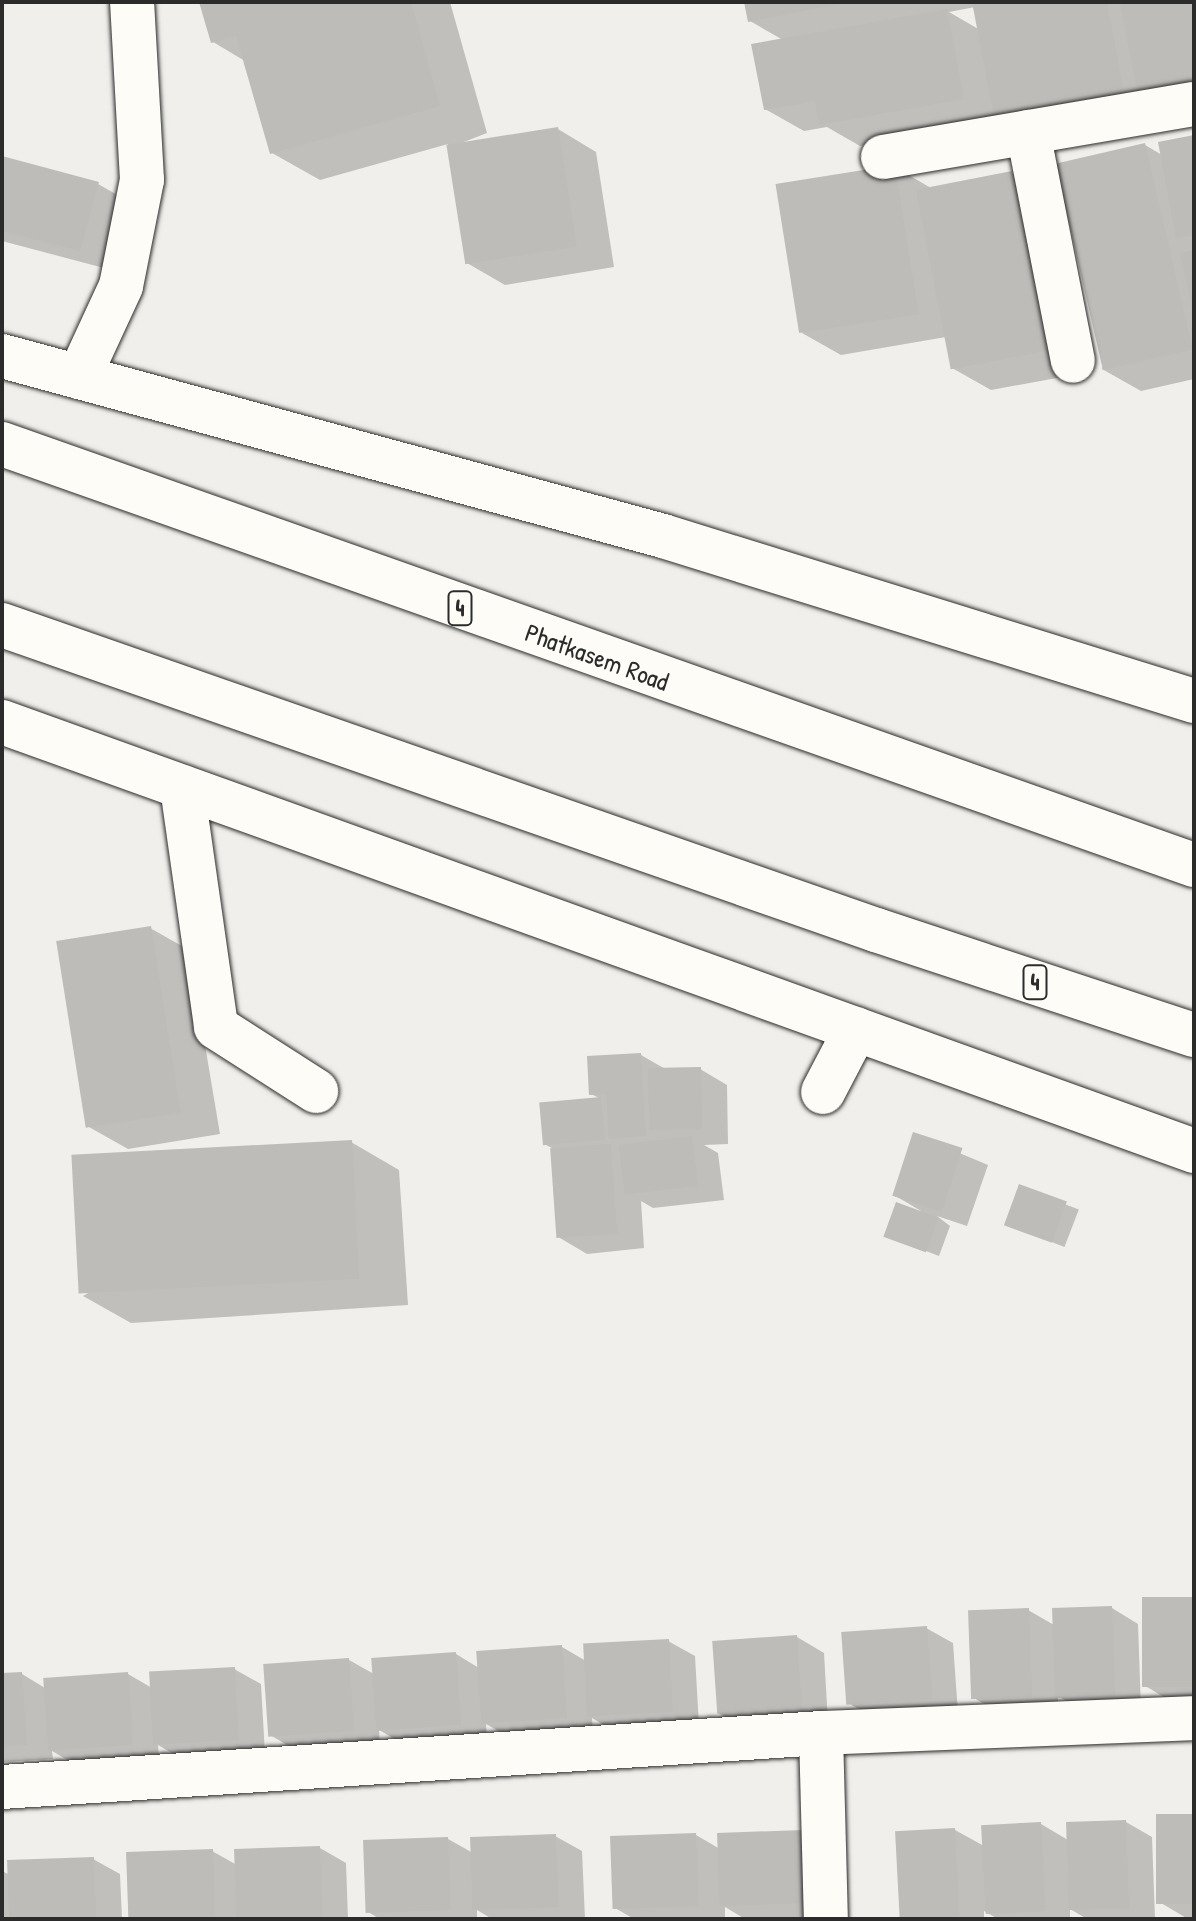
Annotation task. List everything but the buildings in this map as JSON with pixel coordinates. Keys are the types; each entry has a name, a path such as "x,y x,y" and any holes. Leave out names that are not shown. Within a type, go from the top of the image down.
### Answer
{"main road":[{"path":"79,377 121,286 142,180 132,2"},
{"path":"883,157 1194,104"},
{"path":"1028,132 1073,361"},
{"path":"2,356 663,536 1194,701"},
{"name":"Phatkasem Road","path":"2,444 917,771 1194,865"},
{"name":"4","path":"2,625 876,930 1194,1035"},
{"path":"2,722 1194,1151"},
{"path":"182,787 216,1027 316,1091"},
{"path":"823,1092 856,1029"},
{"path":"2,1787 821,1733 1194,1718"},
{"path":"821,1733 826,1919"}]}
